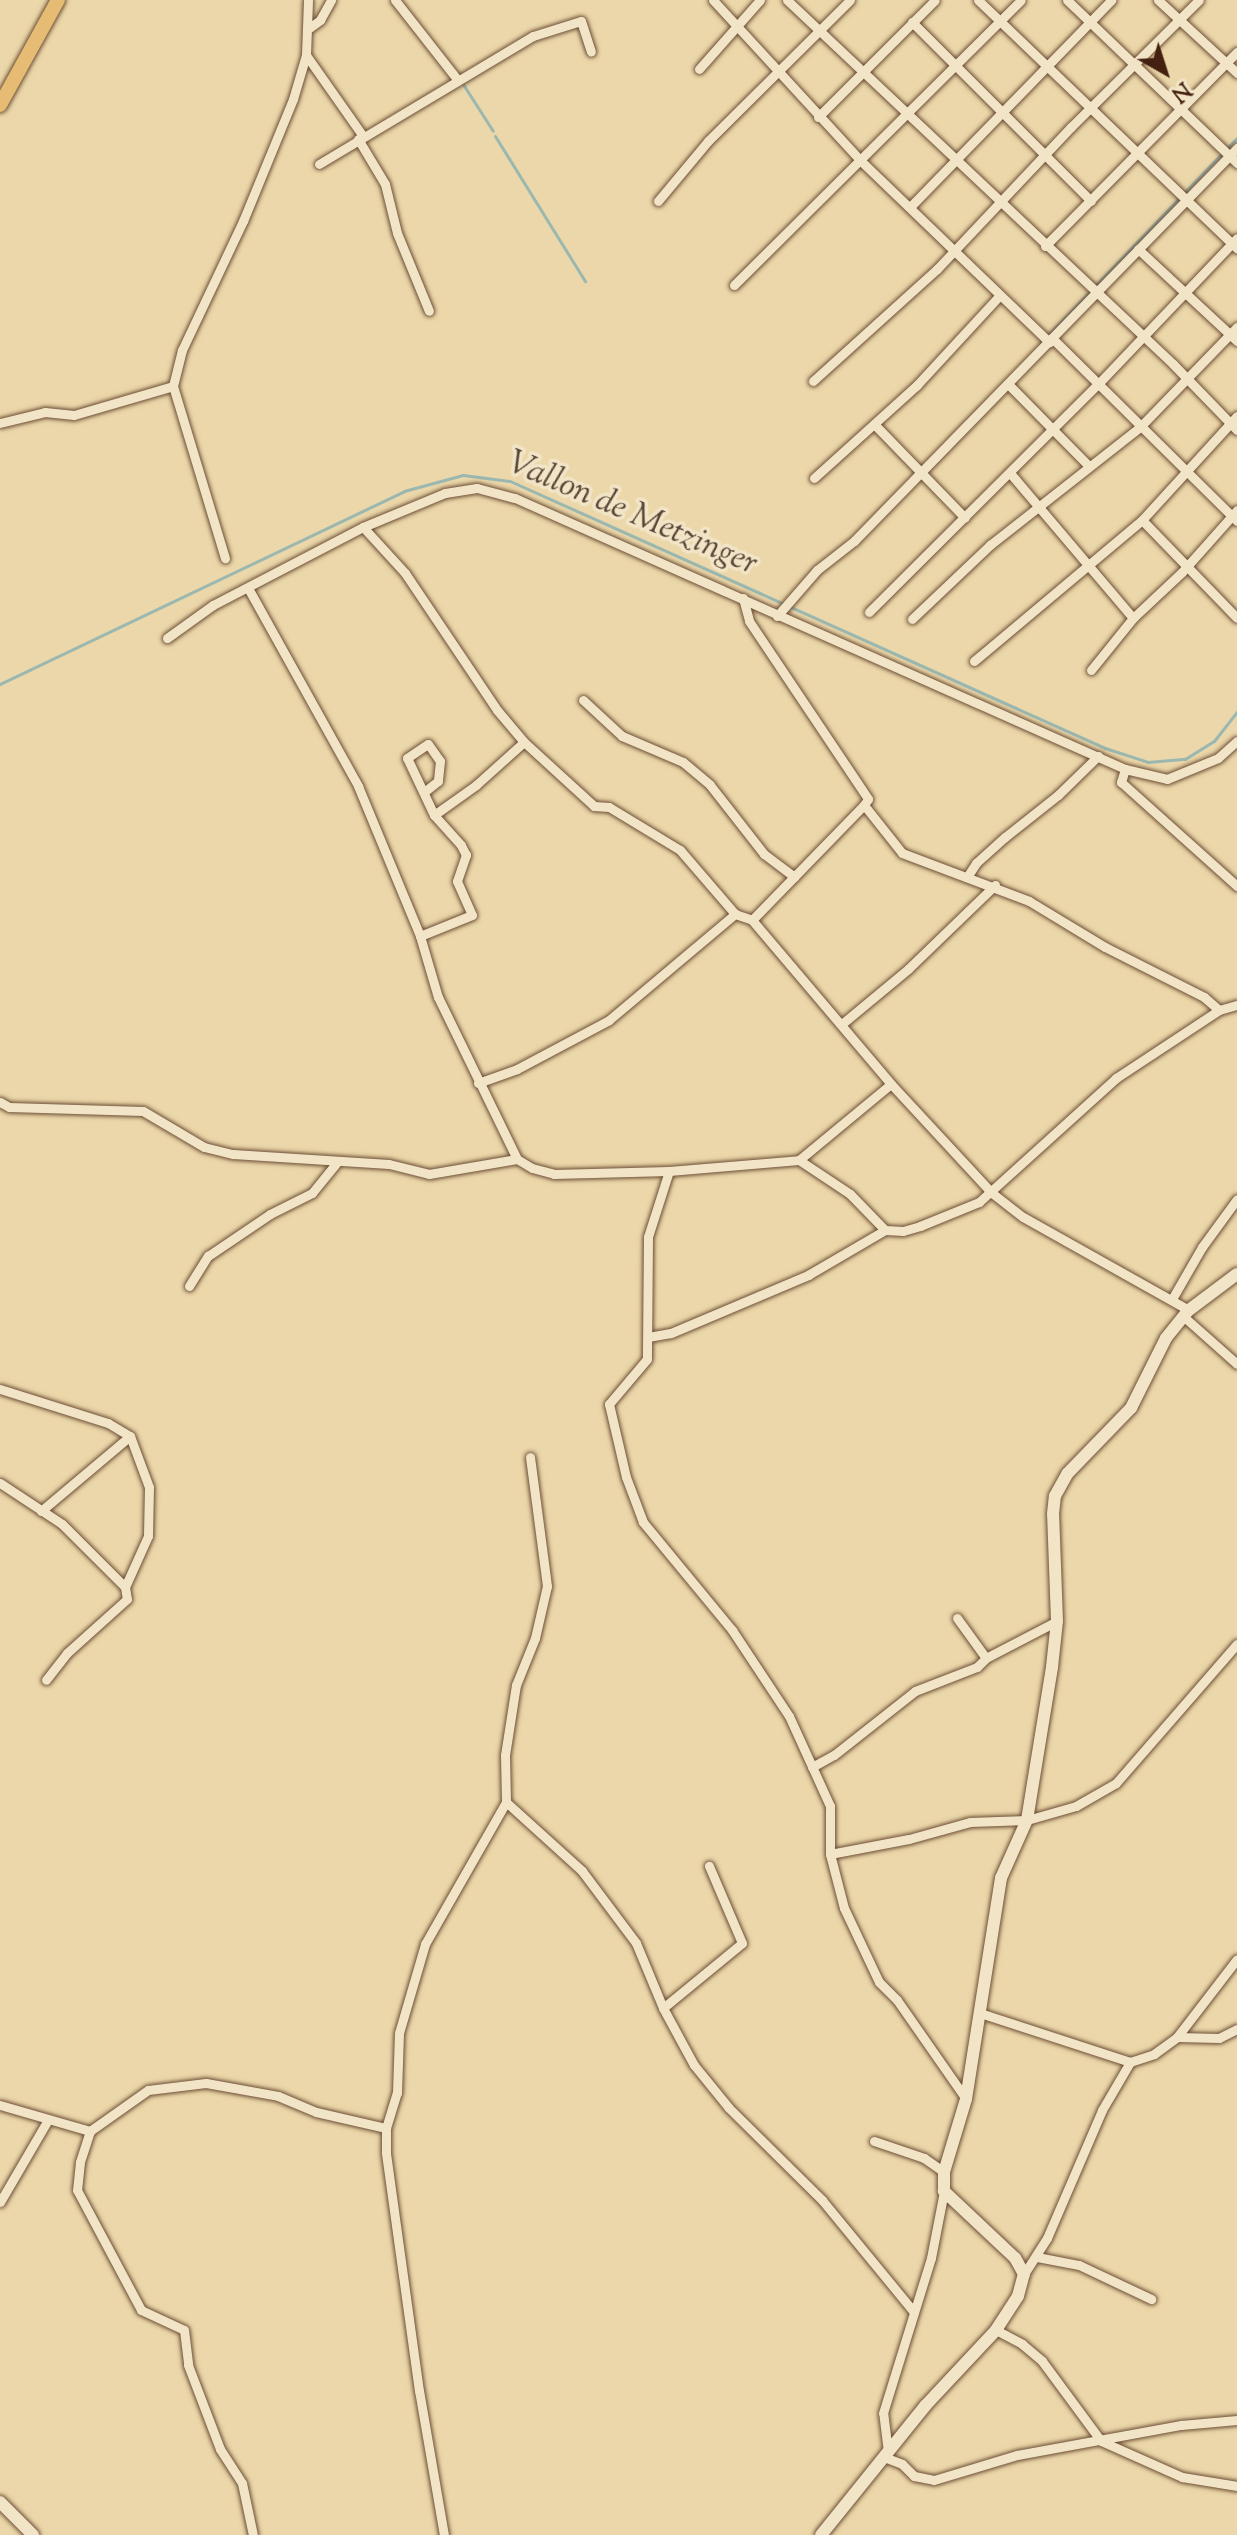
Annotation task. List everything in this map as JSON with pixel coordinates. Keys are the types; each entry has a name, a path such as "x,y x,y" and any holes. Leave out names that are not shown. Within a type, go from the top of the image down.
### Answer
{"main road":[{"path":"0,105 58,0"}],"street":[{"path":"225,558 173,386 182,350 271,156 306,55 308,0"},
{"path":"309,28 320,20 331,0"},
{"path":"395,0 457,79"},
{"path":"713,0 818,117 951,252 1099,383 1186,474 1235,516 1133,618 1091,670"},
{"path":"699,69 760,0"},
{"path":"787,0 1235,423 1142,520 974,661"},
{"path":"658,201 708,141 850,0"},
{"path":"818,117 935,0"},
{"path":"869,612 1235,243 1186,200 978,0"},
{"path":"734,285 862,162 1021,0"},
{"path":"1067,0 1233,160"},
{"path":"910,207 1111,0"},
{"path":"1158,0 1237,73"},
{"path":"813,381 878,324 951,252 1199,0"},
{"path":"319,164 533,36 581,21 591,51"},
{"path":"912,22 1000,114 1091,201"},
{"path":"1045,246 1237,52"},
{"path":"306,55 361,137 385,184 393,222 429,311"},
{"path":"777,616 817,570 854,541 1186,200 1233,160 1237,148"},
{"path":"912,619 990,545 1141,426 1235,334 1138,249"},
{"path":"814,478 875,425 999,296"},
{"path":"1008,384 1089,466"},
{"path":"0,423 45,412 74,415 173,386"},
{"path":"875,425 965,518"},
{"path":"1010,473 1133,618"},
{"path":"167,638 213,605 363,527 445,493 477,488 515,498 1125,769 1167,779 1197,769 1237,741"},
{"path":"1142,520 1237,618"},
{"path":"363,527 405,573 497,710 524,742 594,806 604,804 680,850 735,914 752,920 843,1023 891,1084 992,1193 1023,1217 1088,1256 1172,1299 1237,1364"},
{"path":"248,588 358,786 420,936 438,997 517,1159 532,1168 554,1174 669,1171 799,1160 891,1084"},
{"path":"743,598 749,621 868,799 752,920"},
{"path":"583,700 622,736 646,749 683,762 710,785 764,854 794,877"},
{"path":"434,815 476,785 524,742"},
{"path":"420,936 472,915 457,881 466,855 434,815 407,758 428,744 440,761 438,781 424,792"},
{"path":"967,877 1005,837 1058,795 1098,756"},
{"path":"1125,769 1121,782 1237,886"},
{"path":"864,805 902,853 995,885 1204,997 1219,1010"},
{"path":"843,1023 908,969 995,885"},
{"path":"478,1083 517,1069 609,1020 735,914"},
{"path":"648,1337 671,1333 808,1275 885,1230 903,1231 920,1226 992,1193 1051,1133 1116,1078 1219,1010 1237,1005"},
{"path":"0,1102 9,1107 143,1111 204,1147 233,1154 389,1164 429,1174 517,1159"},
{"path":"799,1160 850,1194 885,1230"},
{"path":"189,1286 208,1256 270,1214 312,1193 338,1161"},
{"path":"669,1171 648,1237 645,1287 647,1359 609,1404 626,1477 643,1522 756,1663 789,1716 830,1806 830,1854 844,1908 879,1982 897,2000 966,2099"},
{"path":"1172,1299 1202,1247 1237,1199"},
{"path":"886,2455 883,2413 931,2258 944,2191 944,2172 966,2099 1001,1878 1027,1820 1057,1621 1055,1496 1068,1473 1131,1408 1166,1338 1186,1313 1237,1274"},
{"path":"0,1389 108,1423 130,1436 149,1487 148,1536 125,1587 127,1599 67,1653 46,1680"},
{"path":"41,1511 130,1436"},
{"path":"444,2535 419,2391 386,2152 386,2128 397,2093 399,2033 425,1944 506,1802 505,1755 516,1685 535,1638 547,1586 530,1457"},
{"path":"0,1483 62,1524 125,1587"},
{"path":"957,1618 986,1658"},
{"path":"812,1767 834,1755 915,1691 977,1667 986,1658 1057,1621"},
{"path":"830,1854 909,1839 970,1822 1003,1818 1027,1820 1076,1806 1116,1783 1237,1644"},
{"path":"506,1802 582,1871 617,1917 650,1970 663,2008 694,2065 720,2097 822,2200 914,2312"},
{"path":"663,2008 742,1943 709,1866"},
{"path":"980,2013 1130,2062 1154,2054 1177,2037 1237,1959"},
{"path":"1177,2037 1219,2038 1237,2029"},
{"path":"821,2535 925,2406 996,2330 1018,2296 1024,2274 1037,2257 1102,2110 1130,2062"},
{"path":"253,2535 242,2483 220,2449 188,2365 184,2330 141,2310 77,2190 80,2162 90,2131 148,2090 206,2083 278,2096 316,2112 386,2128"},
{"path":"0,2105 90,2131"},
{"path":"0,2202 48,2120"},
{"path":"874,2141 924,2158 944,2172"},
{"path":"944,2191 1002,2244 1024,2274"},
{"path":"1037,2257 1079,2265 1151,2299"},
{"path":"996,2330 1022,2344 1042,2361 1101,2441 1182,2477 1237,2486"},
{"path":"886,2455 914,2476 934,2480 1017,2455 1181,2425 1237,2420"},
{"path":"0,2502 33,2535"}],"waterway":[{"path":"461,81 493,131"},
{"path":"495,136 585,281"},
{"path":"1227,148 1237,138"},
{"path":"1051,332 1222,153"},
{"name":"Vallon de Metzinger","path":"0,684 404,491 463,475 510,481 1105,748 1148,762 1185,759 1214,741 1237,712"}]}
